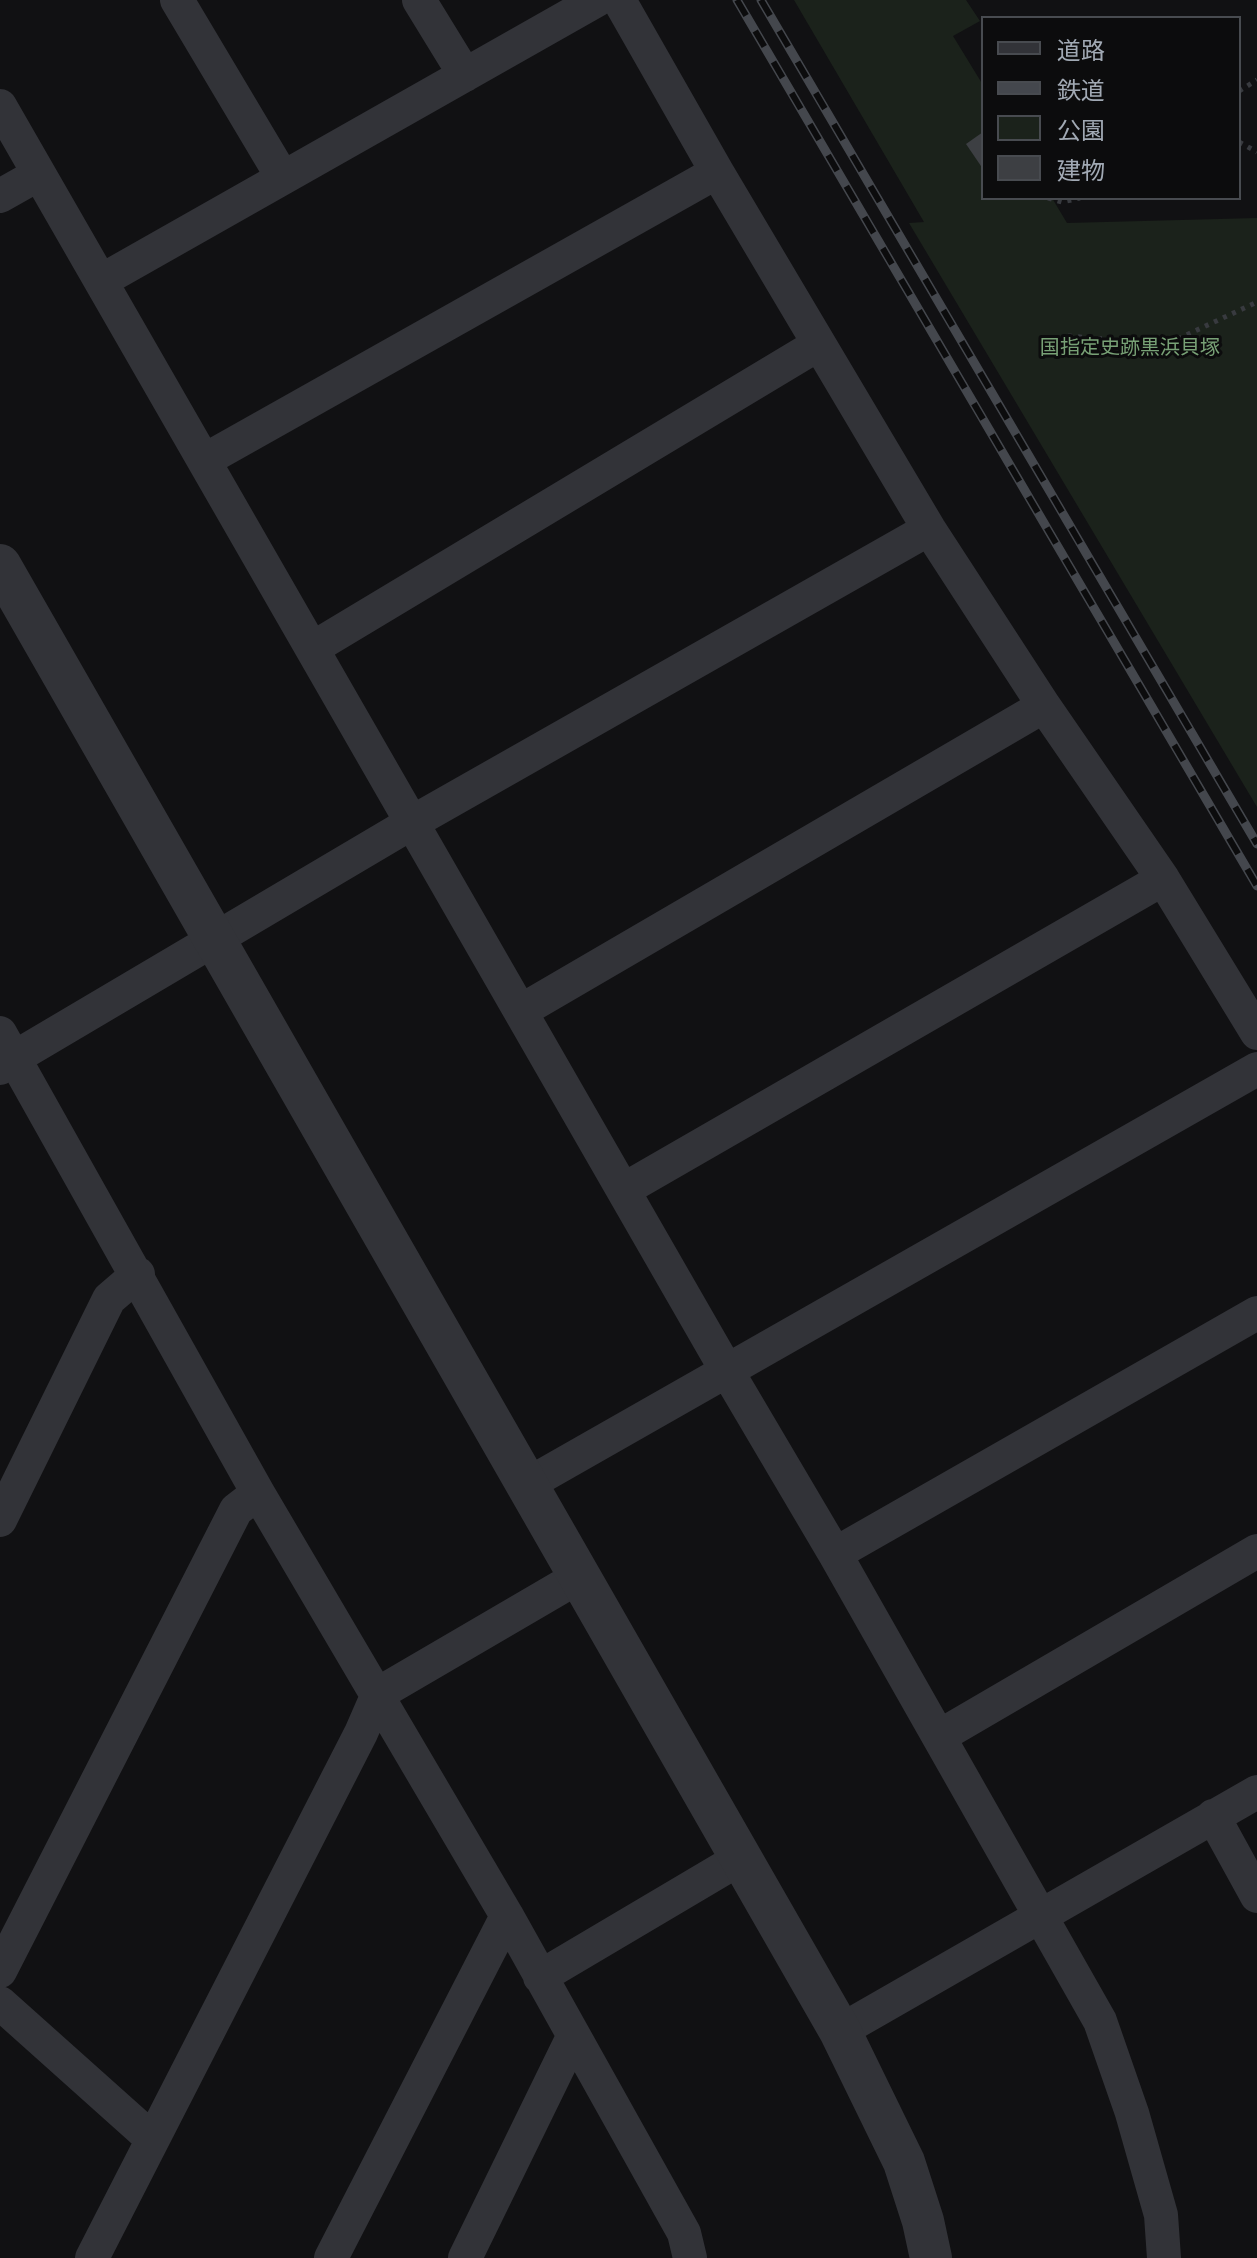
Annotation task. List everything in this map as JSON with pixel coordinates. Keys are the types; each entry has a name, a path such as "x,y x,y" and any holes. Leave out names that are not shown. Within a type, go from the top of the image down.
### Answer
{"street":[{"path":"177,0 283,178"},
{"path":"419,0 465,75"},
{"path":"101,281 597,0"},
{"path":"619,0 717,172 929,529 1044,706 1163,879 1257,1033"},
{"path":"0,106 940,1736 1100,2021 1132,2113 1161,2215 1164,2258"},
{"path":"205,460 717,172"},
{"path":"0,196 39,174"},
{"path":"313,648 819,344"},
{"path":"690,2258 684,2233 507,1916 258,1493 138,1274 5,1053 216,941 413,822 929,529"},
{"path":"0,565 840,2031 904,2162 931,2258"},
{"path":"521,1011 1044,706"},
{"path":"625,1189 1163,879"},
{"path":"528,1484 1257,1069"},
{"path":"0,1520 109,1299 138,1274"},
{"path":"835,1554 1257,1313"},
{"path":"0,1971 236,1510 258,1493"},
{"path":"940,1736 1257,1551"},
{"path":"92,2258 361,1733 378,1694 580,1576"},
{"path":"840,2031 1257,1792"},
{"path":"1213,1816 1257,1896"},
{"path":"540,1977 741,1858"},
{"path":"331,2258 507,1916"},
{"path":"0,2003 151,2138"},
{"path":"465,2258 573,2037"}],"path":[{"path":"1068,336 1139,342 1180,338 1257,302"}],"green space":[{"name":"国指定史跡黒浜貝塚","path":"794,0 966,0 980,21 953,36 981,82 981,200 1053,200 1067,223 1257,218 1257,807 909,223 924,222"}],"building":[{"path":"981,133 981,166 966,144"}],"railway":[{"path":"737,0 1257,886"},
{"path":"761,0 1257,844"}]}
